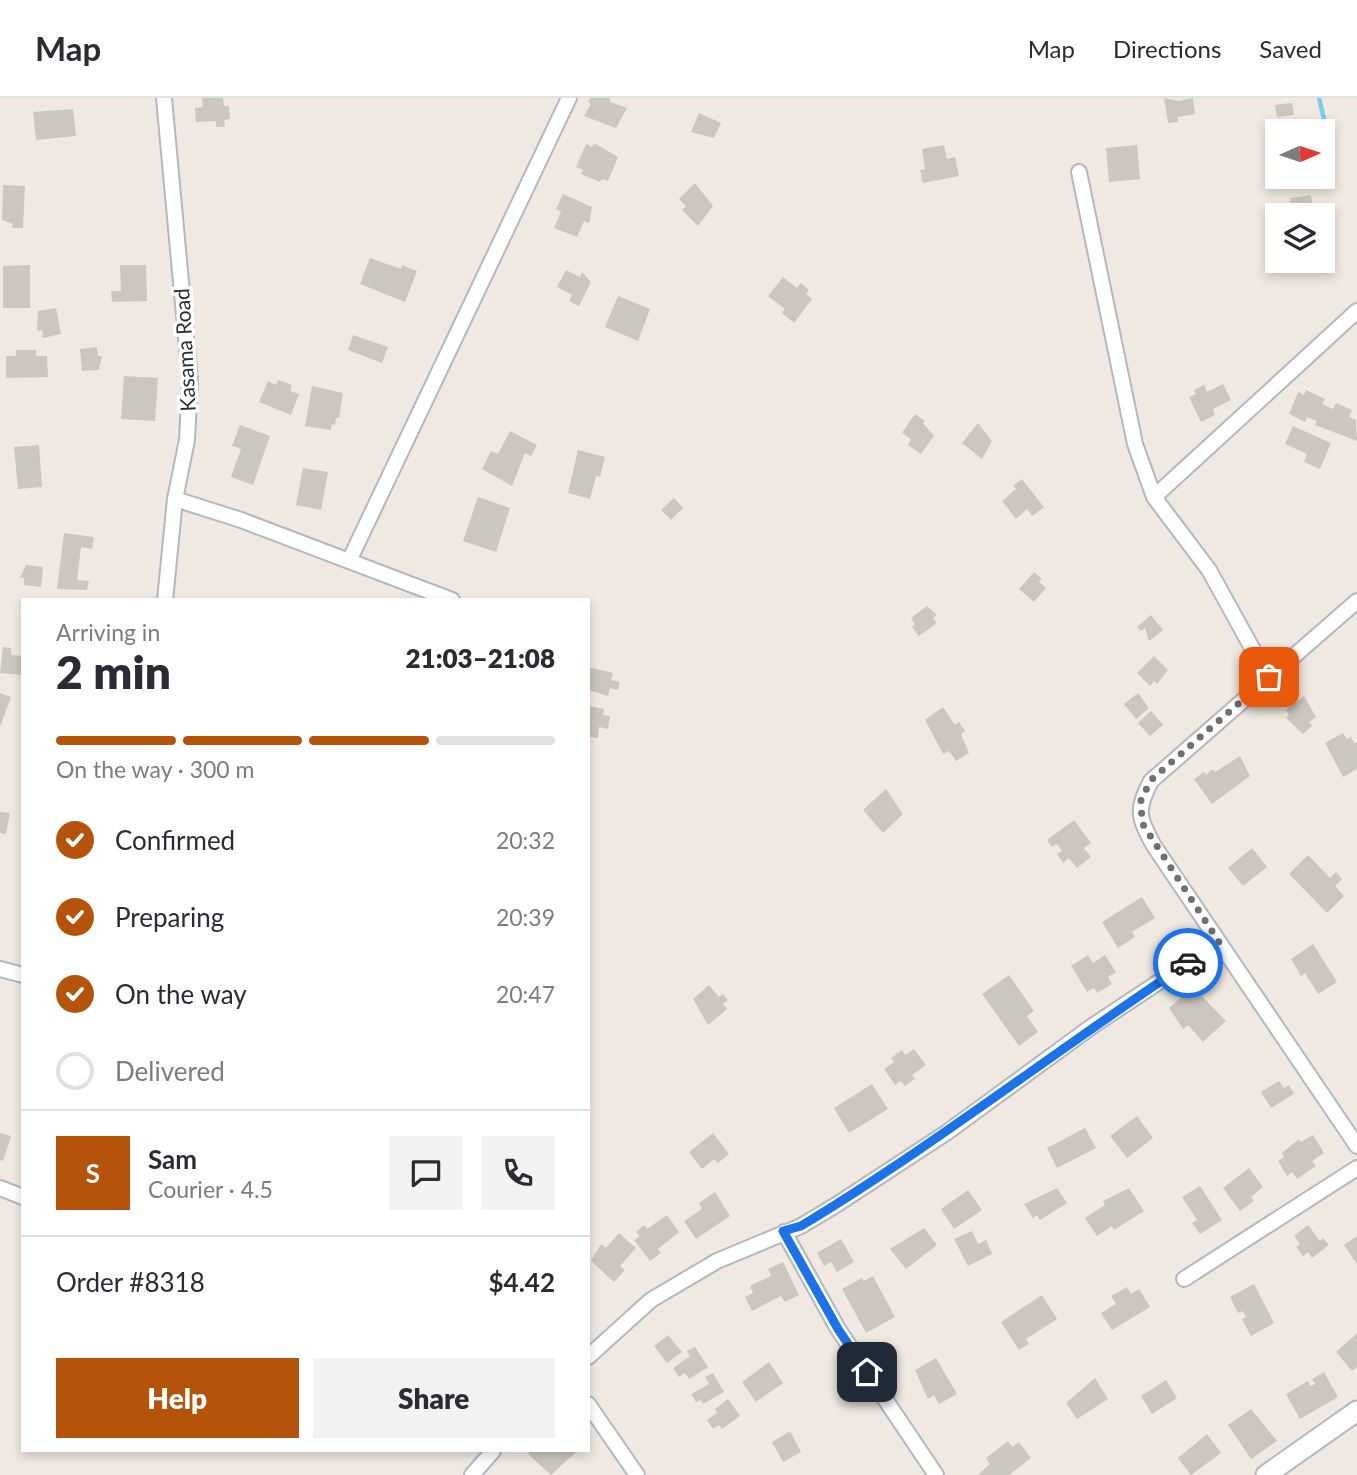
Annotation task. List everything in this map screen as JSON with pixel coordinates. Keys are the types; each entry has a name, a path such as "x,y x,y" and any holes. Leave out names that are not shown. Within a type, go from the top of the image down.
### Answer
{"street":[{"name":"Kasama Road","path":"164,98 190,380 187,440 175,499 165,598"},
{"path":"349,561 555,133 569,98"},
{"path":"1079,172 1135,444 1154,497 1209,570 1269,677"},
{"path":"1154,497 1357,312"},
{"path":"175,499 241,520 447,598"},
{"path":"1357,601 1151,780 1141,800 1142,823 1357,1146"},
{"path":"590,1355 651,1300 717,1261 783,1231 801,1226 946,1133 1091,1027 1219,942"},
{"path":"0,969 21,974"},
{"path":"1184,1279 1357,1168"},
{"path":"0,1188 21,1196"},
{"path":"783,1231 838,1329 936,1475"},
{"path":"590,1407 637,1475"},
{"path":"1266,1475 1357,1411"},
{"path":"472,1475 492,1452"}],"building":[{"path":"202,98 223,98 224,106 229,106 230,119 224,120 225,127 216,127 216,121 196,122 195,108 203,107"},
{"path":"590,98 610,98 610,102 627,108 616,128 584,116 591,104 588,102"},
{"path":"1164,98 1179,101 1193,98 1195,114 1178,117 1178,122 1168,123"},
{"path":"1292,103 1294,115 1277,117 1275,105"},
{"path":"73,109 76,136 36,140 33,112"},
{"path":"699,113 721,123 714,138 691,132"},
{"path":"594,143 618,157 608,181 602,179 600,182 581,174 583,170 576,167 586,144 592,147"},
{"path":"944,145 947,159 955,157 959,176 923,183 920,170 925,169 922,149"},
{"path":"1137,145 1140,179 1109,182 1106,148"},
{"path":"695,183 713,206 698,226 682,210 686,206 679,199"},
{"path":"3,185 25,186 23,228 12,228 13,224 2,220"},
{"path":"563,194 592,207 589,223 584,221 577,237 554,228 561,212 556,209"},
{"path":"1311,195 1312,203 1291,203 1290,198"},
{"path":"370,258 401,269 402,265 417,271 405,302 360,284"},
{"path":"30,265 30,308 3,308 3,266"},
{"path":"120,265 146,265 147,301 112,302 111,291 121,291"},
{"path":"566,270 580,277 582,272 591,282 579,306 569,301 572,295 557,287"},
{"path":"783,277 797,288 801,283 809,290 806,294 812,299 794,323 782,313 785,309 768,296"},
{"path":"618,296 650,309 638,341 605,327"},
{"path":"56,308 61,334 43,338 42,330 37,331 38,311"},
{"path":"353,335 388,347 382,363 348,350"},
{"path":"97,347 98,356 102,356 99,370 82,371 80,349"},
{"path":"16,350 36,350 36,356 47,356 48,377 6,378 6,356 16,356"},
{"path":"124,376 158,378 155,421 121,419"},
{"path":"278,380 292,385 290,391 299,394 291,415 259,402 268,381 276,385"},
{"path":"1223,384 1231,400 1213,409 1215,415 1201,422 1189,397 1196,394 1194,390 1204,385 1207,392"},
{"path":"312,386 343,393 339,418 336,418 335,425 332,424 331,430 305,426"},
{"path":"1306,390 1325,399 1322,404 1333,409 1336,403 1352,410 1349,417 1356,420 1357,441 1315,425 1317,421 1307,417 1305,422 1289,414 1298,392 1304,395"},
{"path":"915,414 925,421 923,423 934,436 921,454 908,445 911,439 902,433"},
{"path":"978,423 992,441 982,459 962,443"},
{"path":"240,425 270,436 253,485 231,477 241,449 232,446"},
{"path":"1293,426 1331,443 1320,469 1304,462 1307,454 1285,444"},
{"path":"510,431 537,445 531,456 525,453 512,486 482,469 491,451 498,454"},
{"path":"39,445 42,487 18,489 14,447"},
{"path":"578,450 605,457 590,499 568,493"},
{"path":"303,468 328,472 321,510 296,505"},
{"path":"1022,479 1044,507 1032,516 1027,509 1016,519 1002,501 1016,489 1013,486"},
{"path":"478,497 510,508 496,552 463,541"},
{"path":"674,498 683,508 671,520 661,510"},
{"path":"64,533 94,537 92,549 81,547 77,580 89,581 87,590 57,589"},
{"path":"26,565 43,567 41,587 24,585 24,578 20,578"},
{"path":"1034,572 1042,579 1039,582 1046,588 1034,602 1019,589"},
{"path":"927,606 937,615 933,618 937,623 919,636 912,627 915,624 911,618"},
{"path":"1151,615 1163,630 1149,641 1145,628 1141,631 1137,627"},
{"path":"3,647 11,648 11,655 21,656 21,675 0,673"},
{"path":"1154,656 1168,670 1157,684 1154,681 1150,686 1137,673"},
{"path":"590,667 613,673 611,680 620,682 618,690 610,688 608,696 590,691"},
{"path":"0,693 11,697 0,727"},
{"path":"1138,693 1149,708 1136,719 1124,704"},
{"path":"1304,696 1316,717 1309,722 1312,726 1303,734 1286,718 1289,715 1286,710"},
{"path":"590,706 604,709 603,715 610,716 608,729 599,727 598,738 590,737"},
{"path":"943,707 955,725 959,722 965,731 961,734 969,753 956,761 949,751 943,754 925,720"},
{"path":"1151,711 1163,725 1150,736 1138,723"},
{"path":"1343,733 1347,739 1351,737 1354,743 1357,742 1357,769 1343,777 1325,743"},
{"path":"1240,756 1250,776 1212,804 1194,779 1213,769 1215,772"},
{"path":"886,789 903,814 883,833 863,810"},
{"path":"0,812 10,813 6,834 0,833"},
{"path":"1074,820 1091,843 1084,848 1091,857 1077,868 1069,858 1063,863 1057,854 1062,851 1057,844 1052,847 1047,840"},
{"path":"1252,848 1267,867 1243,886 1228,868"},
{"path":"1308,855 1330,878 1336,872 1342,879 1335,886 1344,896 1327,913 1289,874"},
{"path":"1142,897 1155,918 1132,932 1135,937 1118,948 1102,922"},
{"path":"1313,944 1337,982 1318,994 1305,973 1301,976 1291,959"},
{"path":"1088,955 1093,963 1105,955 1116,972 1108,977 1112,984 1097,993 1094,988 1087,992 1071,966"},
{"path":"1009,975 1034,1011 1027,1016 1038,1032 1019,1046 982,994"},
{"path":"709,985 719,997 723,994 728,1000 723,1004 727,1009 708,1025 693,999"},
{"path":"1193,987 1226,1021 1203,1042 1188,1025 1183,1029 1169,1008"},
{"path":"914,1049 926,1065 912,1075 915,1079 905,1086 901,1081 895,1085 884,1069 894,1062 891,1058 902,1050 905,1055"},
{"path":"1279,1081 1284,1088 1289,1085 1294,1094 1271,1108 1261,1092"},
{"path":"872,1084 888,1109 849,1133 834,1108"},
{"path":"1137,1116 1153,1138 1127,1158 1110,1136"},
{"path":"1085,1128 1096,1148 1057,1168 1047,1148"},
{"path":"0,1133 11,1136 3,1161 0,1160"},
{"path":"713,1133 729,1154 718,1163 714,1159 702,1169 689,1152"},
{"path":"1313,1135 1324,1153 1312,1161 1316,1166 1297,1179 1292,1172 1287,1176 1278,1161 1284,1157 1282,1153 1299,1139 1301,1142"},
{"path":"1249,1168 1263,1187 1251,1197 1254,1201 1240,1211 1223,1188"},
{"path":"1200,1186 1222,1220 1200,1234 1192,1223 1197,1220 1182,1197"},
{"path":"1057,1188 1067,1203 1040,1220 1037,1215 1033,1218 1024,1204"},
{"path":"1129,1188 1144,1211 1114,1230 1112,1226 1097,1236 1085,1218 1105,1205 1103,1201"},
{"path":"968,1190 982,1210 954,1229 941,1209"},
{"path":"715,1192 730,1216 696,1239 684,1221 702,1209 699,1203"},
{"path":"667,1215 679,1232 658,1249 661,1253 650,1261 634,1240 640,1236 636,1232 644,1225 647,1229"},
{"path":"1308,1225 1320,1241 1323,1238 1329,1245 1312,1258 1308,1252 1303,1256 1296,1247 1300,1244 1294,1236"},
{"path":"924,1228 937,1245 906,1269 890,1249"},
{"path":"972,1231 978,1244 986,1240 992,1254 968,1266 954,1239"},
{"path":"619,1233 636,1248 620,1266 625,1270 614,1282 591,1261 601,1244 606,1248"},
{"path":"1357,1236 1357,1264 1344,1245"},
{"path":"841,1239 854,1262 837,1272 831,1262 824,1266 817,1253"},
{"path":"783,1262 799,1295 785,1302 781,1296 752,1311 745,1297 753,1293 750,1286 771,1276 768,1269"},
{"path":"873,1276 895,1317 866,1333 842,1289 862,1278 864,1281"},
{"path":"1254,1284 1274,1323 1251,1336 1242,1319 1246,1317 1243,1311 1238,1313 1230,1297"},
{"path":"1127,1287 1131,1294 1139,1289 1150,1307 1112,1330 1101,1313 1116,1304 1111,1296"},
{"path":"1042,1295 1057,1319 1026,1339 1029,1344 1019,1350 1001,1322"},
{"path":"1357,1333 1357,1367 1352,1371 1336,1352"},
{"path":"668,1335 682,1352 667,1363 654,1346"},
{"path":"695,1347 708,1367 689,1379 685,1373 679,1377 673,1368 690,1356 687,1351"},
{"path":"936,1358 957,1394 939,1404 934,1395 928,1399 915,1370"},
{"path":"769,1362 783,1383 756,1402 742,1382"},
{"path":"1324,1372 1338,1397 1300,1419 1286,1394 1308,1381 1310,1386 1315,1384 1312,1379"},
{"path":"713,1373 724,1392 703,1404 701,1400 696,1402 691,1394 709,1384 705,1377"},
{"path":"1095,1378 1108,1399 1077,1419 1066,1403"},
{"path":"1166,1380 1177,1398 1152,1414 1141,1396"},
{"path":"728,1399 740,1416 722,1429 719,1425 713,1429 707,1420 717,1413 715,1409"},
{"path":"1251,1409 1277,1441 1251,1459 1228,1425"},
{"path":"790,1431 801,1452 783,1462 772,1442"},
{"path":"1207,1434 1221,1453 1191,1475 1178,1458"},
{"path":"1008,1441 1012,1447 1019,1442 1031,1458 1009,1475 978,1475 990,1464 986,1458"},
{"path":"530,1452 576,1452 551,1475 528,1454"}],"waterway":[{"path":"1319,98 1324,119"}],"way so far":[{"path":"1188,963 1219,942 1154,846 1142,823 1139,811 1141,800 1151,780 1269,677"}],"route":[{"path":"867,1372 838,1329 783,1231 801,1226 836,1205 946,1133 1091,1027 1188,963"}]}
